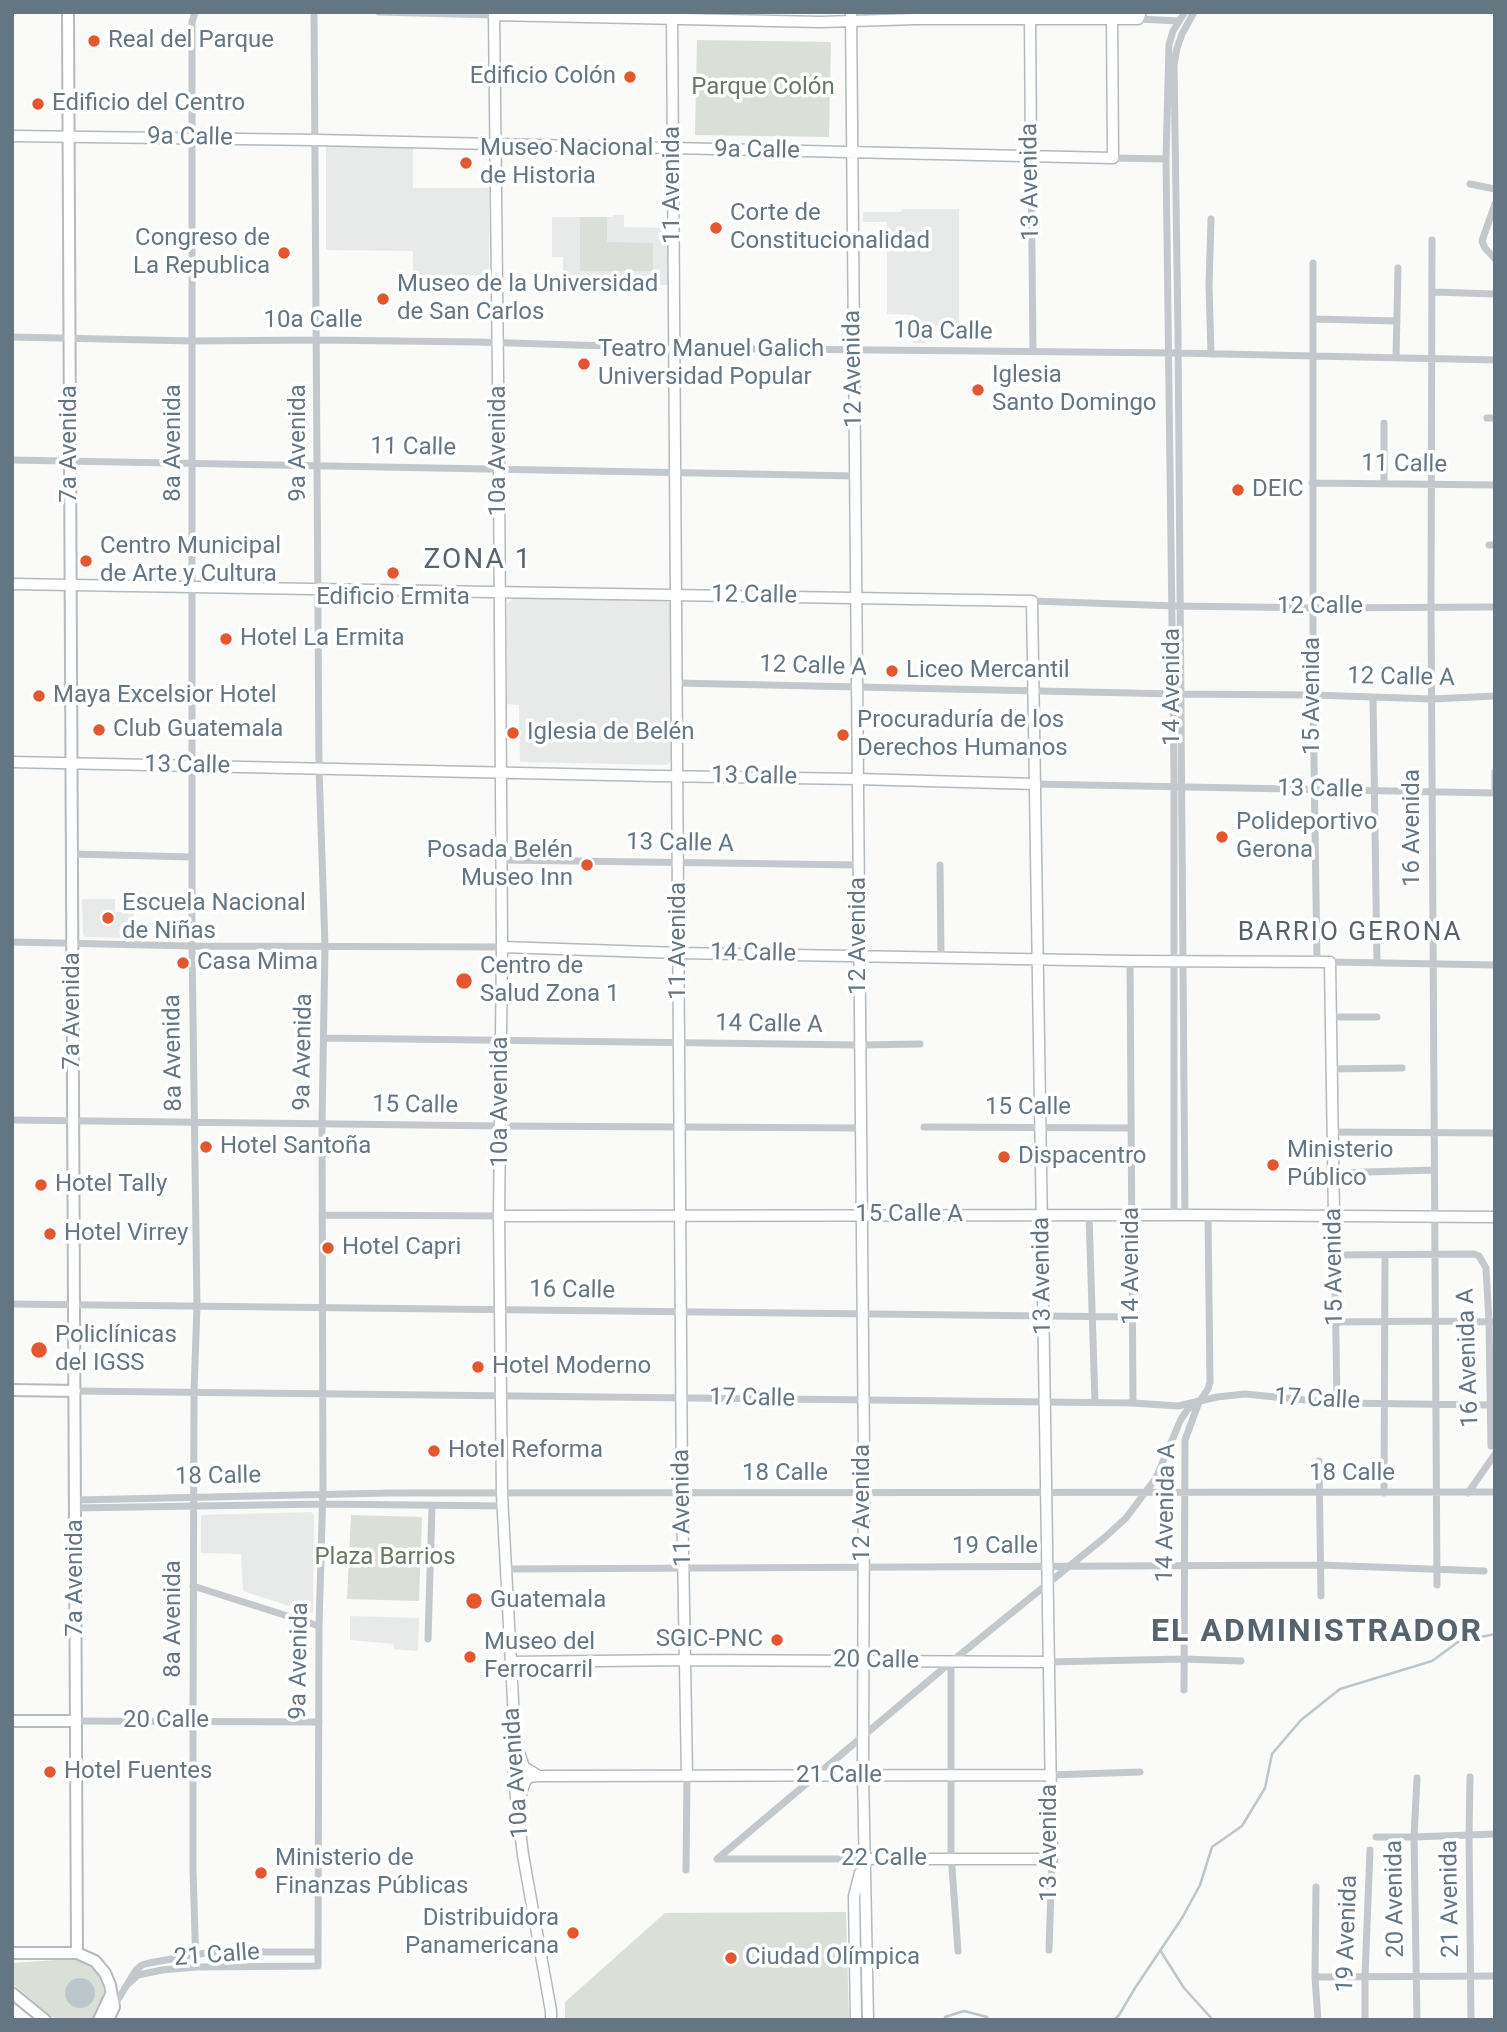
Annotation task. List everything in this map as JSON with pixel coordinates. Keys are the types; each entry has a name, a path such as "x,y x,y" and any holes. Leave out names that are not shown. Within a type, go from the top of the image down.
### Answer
{"main road":[{"name":"7a Avenida","path":"68,12 77,1953"},
{"name":"17 Calle","path":"12,1390 75,1391"},
{"name":"20 Calle","path":"12,1721 76,1721"},
{"path":"12,1953 77,1953 95,1961 107,1978 111,1993 114,2007 108,2020"},
{"path":"12,1993 45,2020"},
{"path":"99,2020 111,1993"}],"street":[{"name":"8a Avenida","path":"195,12 192,22 192,946 197,1306 192,1722 196,1966"},
{"name":"9a Avenida","path":"314,12 320,768 325,946 318,1966"},
{"path":"379,12 672,15 821,22 851,16 1140,16 1179,21"},
{"name":"14 Avenida","path":"1180,1215 1176,606 1166,159 1168,45 1185,12"},
{"name":"14 Avenida","path":"1176,606 1178,353 1174,65 1182,34 1194,12"},
{"name":"10a Avenida","path":"494,14 502,860 499,1216 502,1494 518,1816 551,2020"},
{"name":"11 Avenida","path":"672,15 686,1870"},
{"name":"12 Avenida","path":"851,16 864,1494 863,1776 868,2020"},
{"name":"13 Avenida","path":"1030,16 1033,352"},
{"path":"1112,16 1113,158"},
{"name":"9a Calle","path":"12,136 192,137 1166,159"},
{"path":"1470,184 1495,188"},
{"path":"1495,204 1482,241 1495,259"},
{"path":"1211,219 1211,354"},
{"name":"16 Avenida","path":"1432,240 1431,607 1437,1585"},
{"name":"15 Avenida","path":"1313,263 1312,695 1317,962"},
{"path":"1396,358 1398,268"},
{"path":"1433,292 1495,295"},
{"path":"1313,319 1397,321"},
{"name":"10a Calle","path":"12,337 1495,360"},
{"path":"1384,423 1384,484"},
{"name":"11 Calle","path":"12,460 856,476"},
{"name":"11 Calle","path":"1312,483 1495,485"},
{"name":"12 Calle","path":"12,584 1032,601 1176,606 1495,607"},
{"name":"13 Avenida","path":"1032,601 1052,1859 1049,1950"},
{"name":"12 Calle A","path":"677,682 1373,698 1495,696"},
{"path":"1373,698 1377,963"},
{"name":"13 Calle","path":"12,762 1495,792"},
{"path":"1495,772 1495,792"},
{"path":"72,854 192,857"},
{"name":"13 Calle A","path":"502,860 859,865"},
{"path":"940,865 941,957"},
{"name":"14 Calle","path":"12,942 192,946 502,947 679,953 1495,965"},
{"name":"14 Avenida","path":"1130,961 1133,1402"},
{"name":"15 Avenida","path":"1330,962 1337,1403"},
{"path":"1331,1017 1377,1017"},
{"name":"14 Calle A","path":"324,1038 920,1044"},
{"path":"1330,1069 1402,1068"},
{"name":"15 Calle","path":"12,1120 860,1128"},
{"name":"15 Calle","path":"924,1127 1131,1128"},
{"path":"1332,1132 1495,1133"},
{"path":"1333,1173 1434,1170"},
{"name":"15 Calle A","path":"322,1215 1495,1217"},
{"path":"1089,1215 1095,1402"},
{"name":"14 Avenida A","path":"1184,1690 1185,1440 1210,1382 1208,1216"},
{"path":"1334,1255 1435,1254"},
{"name":"16 Avenida A","path":"1435,1254 1474,1254 1479,1256 1486,1268 1492,1322 1489,1405 1491,1446"},
{"path":"1384,1493 1385,1256"},
{"name":"16 Calle","path":"12,1304 1132,1317"},
{"path":"1336,1322 1492,1322"},
{"name":"17 Calle","path":"75,1391 1133,1402 1178,1406 1245,1394 1337,1403 1489,1405"},
{"path":"815,1776 1126,1518 1146,1493 1165,1461 1181,1419 1188,1409 1200,1401"},
{"name":"16 Avenida A","path":"1468,1493 1495,1454"},
{"path":"1319,1461 1321,1596"},
{"name":"18 Calle","path":"76,1504 194,1497 323,1495 1495,1492"},
{"name":"18 Calle","path":"76,1504 194,1507 323,1504 503,1506"},
{"path":"428,1639 432,1506"},
{"name":"19 Calle","path":"506,1569 1320,1565 1485,1571"},
{"path":"193,1586 319,1626"},
{"name":"20 Calle","path":"510,1662 1241,1661"},
{"path":"951,1662 951,1859 958,1951"},
{"name":"20 Calle","path":"76,1721 319,1722"},
{"path":"514,1738 524,1767 538,1776"},
{"name":"21 Calle","path":"538,1776 950,1776 1140,1772"},
{"name":"10a Avenida","path":"538,1776 526,1780 521,1799 557,2020"},
{"name":"22 Calle","path":"815,1776 717,1858 1052,1859"},
{"name":"21 Avenida","path":"1470,1777 1471,2020"},
{"name":"20 Avenida","path":"1417,1778 1414,1838 1417,2020"},
{"path":"1376,1837 1495,1835"},
{"name":"19 Avenida","path":"1365,2020 1370,1850"},
{"name":"12 Avenida","path":"856,2020 854,1896 864,1859"},
{"path":"1316,1887 1315,1976 1318,2020"},
{"name":"21 Calle","path":"114,2007 136,1970 142,1965 211,1952 318,1952"},
{"name":"21 Calle","path":"127,1985 138,1975 196,1966 318,1966"},
{"path":"1315,1976 1495,1976"}],"shaded area":[{"path":"326,145 413,147 413,188 489,188 489,275 413,276 413,251 326,250"},
{"path":"902,209 959,209 959,326 925,326 925,343 914,343 914,315 887,314 887,222 863,222 863,212 901,212"},
{"path":"624,215 624,227 668,228 668,285 563,284 563,257 552,257 552,217"},
{"path":"513,598 666,601 670,604 671,761 667,765 520,762 519,705 507,704 507,604"},
{"name":"Escuela Nacional de Niñas","path":"82,899 115,899 115,912 134,912 134,938 85,937"},
{"path":"311,1512 314,1515 311,1613 243,1591 241,1554 201,1553 201,1515"},
{"path":"350,1616 419,1618 418,1651 394,1649 393,1644 350,1640"},
{"path":"80,1978 86,1979 94,1987 94,1999 86,2007 80,2008 74,2007 66,1999 65,1993 66,1987 74,1979"}],"green space":[{"name":"Parque Colón","path":"697,40 831,42 829,137 695,135"},
{"path":"580,217 607,217 607,242 653,243 653,271 580,271"},
{"name":"Plaza Barrios","path":"351,1515 422,1517 419,1601 347,1599"},
{"name":"Ciudad Olímpica","path":"846,1912 849,2020 565,2020 565,2002 665,1913"},
{"path":"71,1959 86,1962 97,1970 100,1976 104,1991 94,2020 56,2020 12,1983 12,1963"}],"waterway":[{"path":"1114,2020 1182,1918 1200,1885 1212,1847 1242,1826 1265,1788 1272,1754 1301,1720 1340,1689 1432,1661 1458,1642 1495,1634"},
{"path":"1160,1950 1184,1988 1213,2020"},
{"path":"945,2017 964,2011 987,2017 988,2020"}],"place":[{"name":"Real del Parque","path":"94,41"},
{"name":"Edificio Colón","path":"630,77"},
{"name":"Edificio del Centro","path":"38,104"},
{"name":"Museo Nacional de Historia","path":"466,163"},
{"name":"Corte de Constitucionalidad","path":"716,228"},
{"name":"Congreso de La Republica","path":"284,253"},
{"name":"Museo de la Universidad de San Carlos","path":"383,299"},
{"name":"Teatro Manuel Galich Universidad Popular","path":"584,364"},
{"name":"Iglesia Santo Domingo","path":"978,390"},
{"name":"DEIC","path":"1238,490"},
{"name":"Centro Municipal de Arte y Cultura","path":"86,561"},
{"name":"Edificio Ermita","path":"393,573"},
{"name":"Hotel La Ermita","path":"226,639"},
{"name":"Liceo Mercantil","path":"892,671"},
{"name":"Maya Excelsior Hotel","path":"39,696"},
{"name":"Club Guatemala","path":"99,730"},
{"name":"Iglesia de Belén","path":"513,733"},
{"name":"Procuraduría de los Derechos Humanos","path":"843,735"},
{"name":"Polideportivo Gerona","path":"1222,837"},
{"name":"Posada Belén Museo Inn","path":"587,865"},
{"name":"Escuela Nacional de Niñas","path":"108,918"},
{"name":"Casa Mima","path":"183,963"},
{"name":"Centro de Salud Zona 1","path":"464,981"},
{"name":"Hotel Santoña","path":"206,1147"},
{"name":"Dispacentro","path":"1004,1157"},
{"name":"Ministerio Público","path":"1273,1165"},
{"name":"Hotel Tally","path":"41,1185"},
{"name":"Hotel Virrey","path":"50,1234"},
{"name":"Hotel Capri","path":"328,1248"},
{"name":"Policlínicas del IGSS","path":"39,1350"},
{"name":"Hotel Moderno","path":"478,1367"},
{"name":"Hotel Reforma","path":"434,1451"},
{"name":"Guatemala","path":"474,1601"},
{"name":"SGIC-PNC","path":"777,1640"},
{"name":"Museo del Ferrocarril","path":"470,1657"},
{"name":"Hotel Fuentes","path":"50,1772"},
{"name":"Ministerio de Finanzas Públicas","path":"261,1873"},
{"name":"Distribuidora Panamericana","path":"573,1933"},
{"name":"Ciudad Olímpica","path":"731,1958"}],"district":[{"name":"ZONA 1","path":"478,561"},
{"name":"BARRIO GERONA","path":"1350,933"},
{"name":"EL ADMINISTRADOR","path":"1317,1633"}]}
